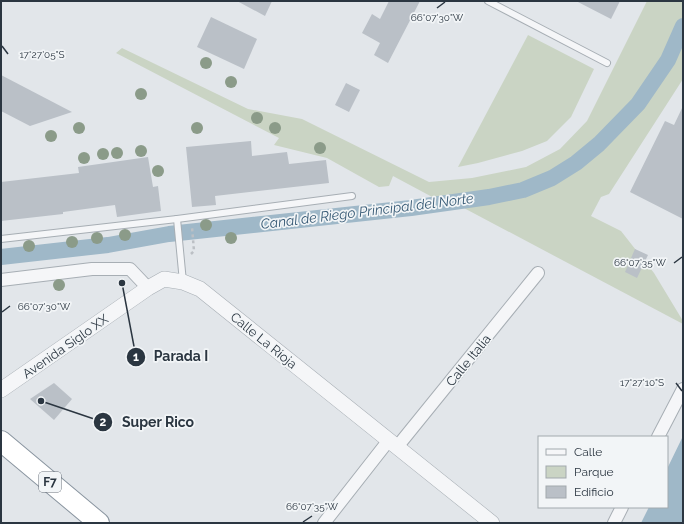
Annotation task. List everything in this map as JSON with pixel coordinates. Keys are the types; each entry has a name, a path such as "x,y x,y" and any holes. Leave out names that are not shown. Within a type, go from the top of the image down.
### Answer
{"highway":[{"name":"F7","path":"1,441 99,523"}],"street":[{"path":"1,280 92,269 130,269 148,288"},
{"name":"Calle Italia","path":"324,523 538,273"},
{"name":"Calle La Rioja","path":"148,288 164,279 183,282 200,289 492,523"},
{"name":"Avenida Siglo XX","path":"1,390 148,288"},
{"path":"659,436 683,389"},
{"path":"614,523 622,508"}],"lane":[{"path":"488,1 607,63"},
{"path":"1,239 177,219 352,196"},
{"path":"177,219 183,282"}],"path":[{"path":"192,226 194,250"}],"green space":[{"path":"647,1 683,1 683,79 609,194 601,197 591,216 621,231 654,273 683,321 683,324 445,198 436,199 393,176 389,186 379,187 327,158 274,145 279,138 116,53 122,48 248,109 302,119 429,182 472,178 526,167 560,149 587,121"},
{"path":"528,35 594,69 571,117 547,141 522,151 458,167"}],"water":[{"path":"683,436 683,523 641,523 648,508 668,508 668,467"}],"building":[{"path":"237,1 272,1 265,16"},
{"path":"389,1 420,1 388,63 374,55 380,43 362,33 372,14 380,19"},
{"path":"576,1 620,1 611,19"},
{"path":"211,17 257,39 244,69 197,47"},
{"path":"1,75 72,112 30,126 1,111"},
{"path":"346,83 360,90 349,112 335,105"},
{"path":"683,106 683,219 630,192 665,121 674,125"},
{"path":"251,141 252,156 287,152 289,164 326,160 329,183 215,196 216,205 192,207 186,147"},
{"path":"148,157 153,187 158,186 161,211 117,217 115,205 63,212 63,214 1,221 1,182 79,173 78,167"},
{"path":"635,249 648,255 637,278 625,272"},
{"path":"54,383 72,399 54,420 30,399"}],"waterway":[{"name":"Canal de Riego Principal del Norte","path":"1,257 108,245 169,234 411,208 489,197 523,190 552,178 576,163 599,144 638,104 668,60 683,26"}],"place":[{"name":"Parada I","path":"122,283"},
{"name":"Super Rico","path":"41,401"}]}
